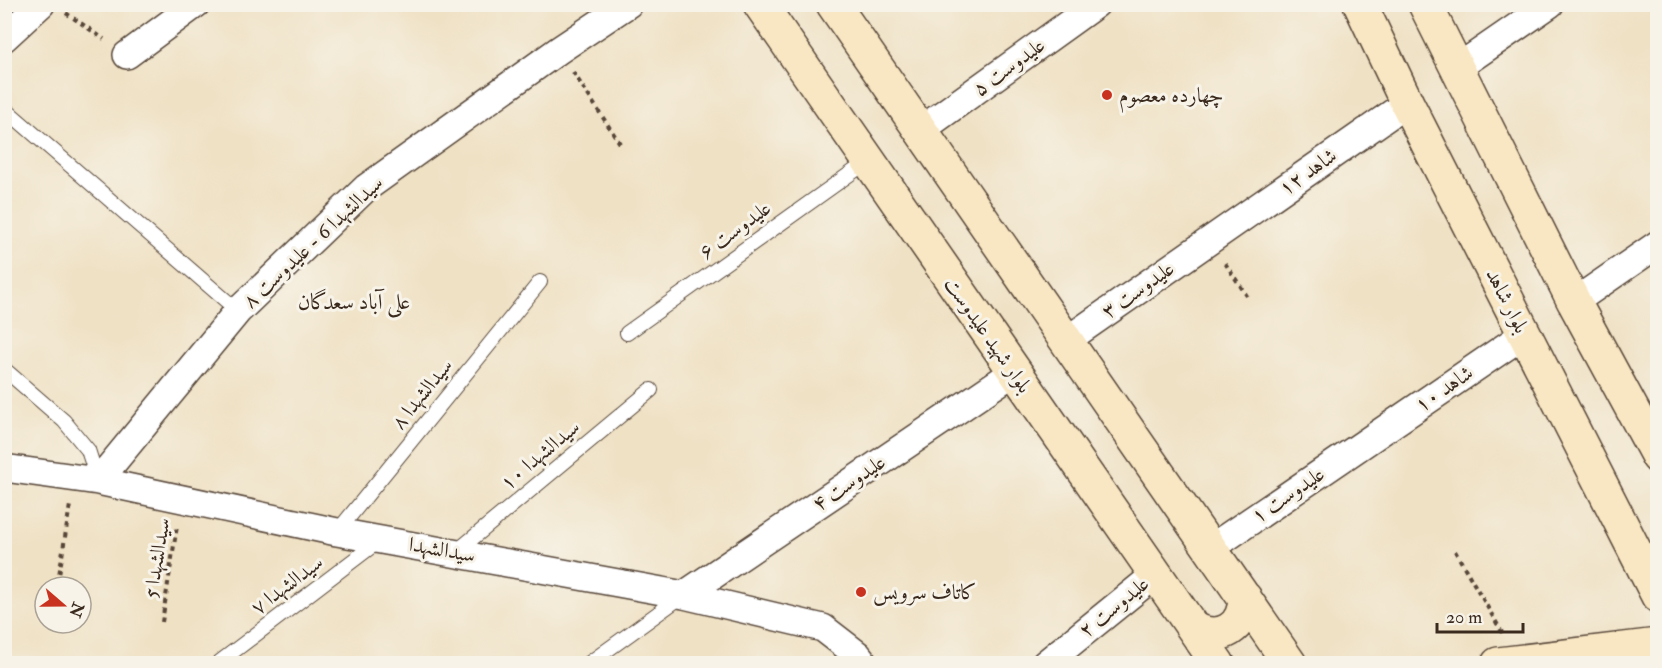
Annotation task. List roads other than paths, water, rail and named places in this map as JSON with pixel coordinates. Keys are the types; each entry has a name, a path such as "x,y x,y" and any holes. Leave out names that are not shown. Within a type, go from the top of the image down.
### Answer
{"main road":[{"name":"بلوار شهید علیدوست","path":"760,4 1218,663"},
{"path":"833,4 1290,663"},
{"name":"بلوار شاهد","path":"1360,4 1407,104 1524,335 1650,573 1658,596"},
{"path":"1425,4 1574,302 1658,457"},
{"path":"1194,629 1204,634 1214,635 1233,627 1245,609 1245,598"},
{"path":"1509,662 1658,645"}],"street":[{"path":"127,55 196,4"},
{"name":"سیدالشهدا 6 - علیدوست ۸","path":"86,479 238,311 366,188 559,50 628,4"},
{"name":"علیدوست ۵","path":"921,130 1096,4"},
{"path":"1457,68 1550,4"},
{"path":"4,38 52,8"},
{"name":"شاهد ۱۲","path":"1209,240 1407,104"},
{"name":"علیدوست ۳","path":"1067,340 1209,240"},
{"path":"1574,302 1658,244"},
{"name":"شاهد ۱۰","path":"1365,443 1524,335"},
{"name":"علیدوست ۴","path":"684,595 1014,372"},
{"name":"علیدوست ۱","path":"1211,548 1365,443"},
{"name":"سیدالشهدا","path":"4,468 86,479 338,532 684,595 823,628 865,663"},
{"name":"علیدوست ۲","path":"1045,663 1155,574"}],"lane":[{"path":"4,108 238,311"},
{"name":"علیدوست ۶","path":"627,333 868,161"},
{"name":"سیدالشهدا ۸","path":"338,532 540,282"},
{"path":"4,369 64,421 88,450 86,479"},
{"name":"سیدالشهدا ۱۰","path":"456,552 651,390"},
{"name":"سیدالشهدا ۷","path":"216,663 382,539"},
{"path":"588,663 684,595"}],"place":[{"name":"چهارده معصوم","path":"1107,95"},
{"name":"کاتاف سرویس","path":"861,592"}],"district":[{"name":"علی آباد سعدگان","path":"354,302"}]}
